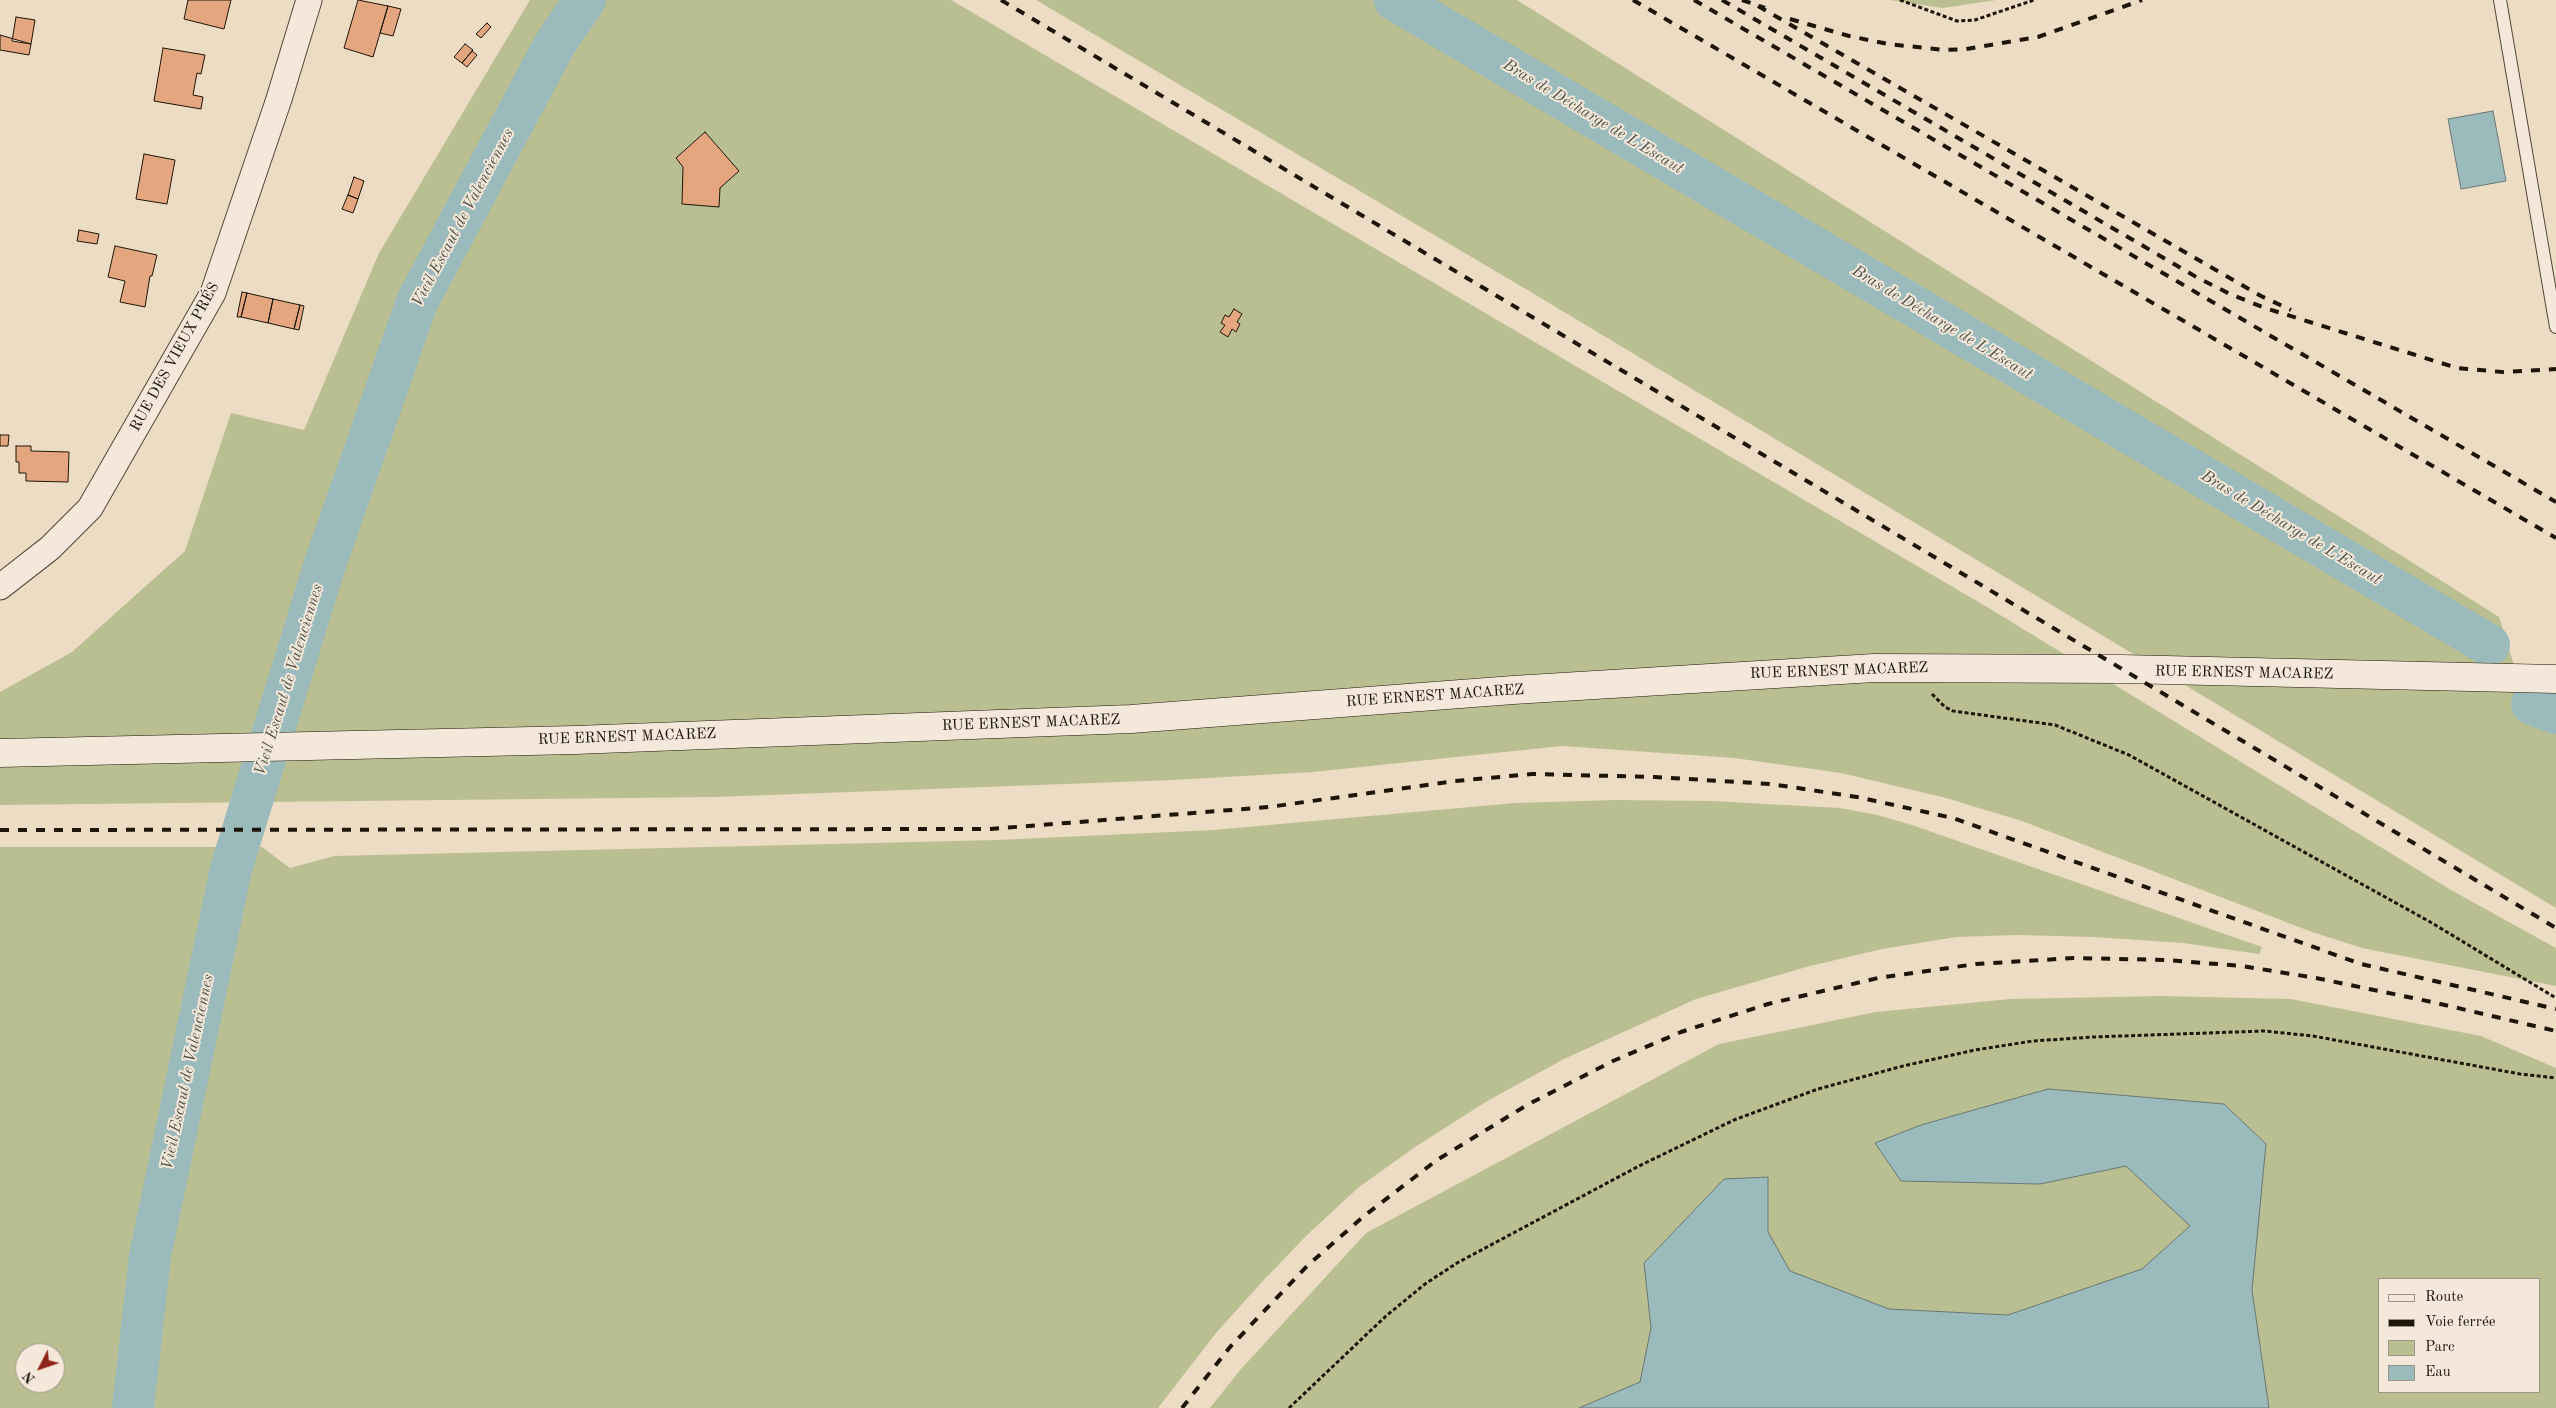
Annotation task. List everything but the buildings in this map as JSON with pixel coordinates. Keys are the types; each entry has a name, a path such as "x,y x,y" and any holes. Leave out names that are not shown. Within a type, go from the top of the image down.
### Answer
{"main road":[{"name":"RUE ERNEST MACAREZ","path":"0,753 576,740 1131,719 1794,671 1919,667 2556,679"}],"street":[{"name":"RUE DES VIEUX PRÉS","path":"0,587 50,548 90,508 210,298 228,254 279,100 309,0"}],"lane":[{"path":"2500,0 2556,327"}],"path":[{"path":"1900,0 1957,21 1975,20 2034,0"},
{"path":"1919,667 1930,692 1945,707 1967,715 2055,725 2129,755 2432,923 2556,998"},
{"path":"1289,1408 1386,1316 1419,1289 1457,1263 1638,1166 1734,1120 1796,1096 1903,1066 1975,1050 2040,1040 2279,1031 2520,1074 2556,1078"}],"green space":[{"path":"530,0 951,0 1987,607 2451,890 2556,948 2556,986 2362,948 2312,932 2022,821 1946,798 1841,773 1734,758 1562,746 1313,772 1173,780 715,797 0,805 0,692 72,652 185,551 231,413 304,430 379,253"},
{"path":"1036,0 1517,0 2499,617 2527,707 2556,705 2556,908 1524,288"},
{"path":"1890,0 1996,0 1943,8"},
{"path":"1616,800 1712,801 1840,808 1877,815 1912,825 2262,947 2259,954 2183,943 2093,937 2017,935 1956,937 1882,949 1810,966 1696,999 1564,1059 1489,1100 1418,1145 1359,1187 1307,1235 1262,1282 1216,1333 1158,1408 0,1408 0,847 262,847 290,868 334,856 997,840 1213,830 1515,803"},
{"path":"2161,996 2291,999 2481,1036 2556,1068 2556,1408 1210,1408 1241,1369 1366,1233 1719,1044 1876,1012 2010,999"}],"water":[{"path":"2493,111 2506,181 2461,189 2448,119"},
{"path":"2048,1089 2224,1104 2266,1144 2252,1290 2269,1408 1579,1408 1640,1382 1651,1328 1644,1263 1724,1179 1768,1177 1768,1232 1790,1271 1889,1309 2008,1315 2142,1269 2190,1226 2126,1166 2040,1184 1901,1181 1875,1143 1921,1125"}],"waterway":[{"name":"Vieil Escaut de Valenciennes","path":"133,1408 150,1256 231,869 324,567 417,302 555,44 585,0"},
{"name":"Bras de Décharge de L'Escaut","path":"1395,0 2489,645"},
{"name":"Bras de Décharge de L'Escaut","path":"2532,704 2556,713"}],"railway":[{"path":"1001,0 2556,928"},
{"path":"1633,0 2556,538"},
{"path":"1694,0 2556,502"},
{"path":"1722,0 2198,278 2230,294 2265,308 2457,368 2502,372 2556,369"},
{"path":"1742,0 1765,8"},
{"path":"1790,19 1849,36 1888,44 1945,50 1966,49 2038,37 2142,0"},
{"path":"1758,6 2261,296 2291,310"},
{"path":"0,830 990,829 1269,807 1455,781 1532,774 1655,777 1771,784 1857,797 1953,818 2361,964 2556,1009"},
{"path":"1182,1408 1230,1347 1307,1266 1364,1216 1437,1160 1527,1105 1613,1061 1681,1032 1768,1004 1878,978 1976,964 2074,958 2166,960 2242,966 2316,978 2432,1002 2556,1031"}]}
